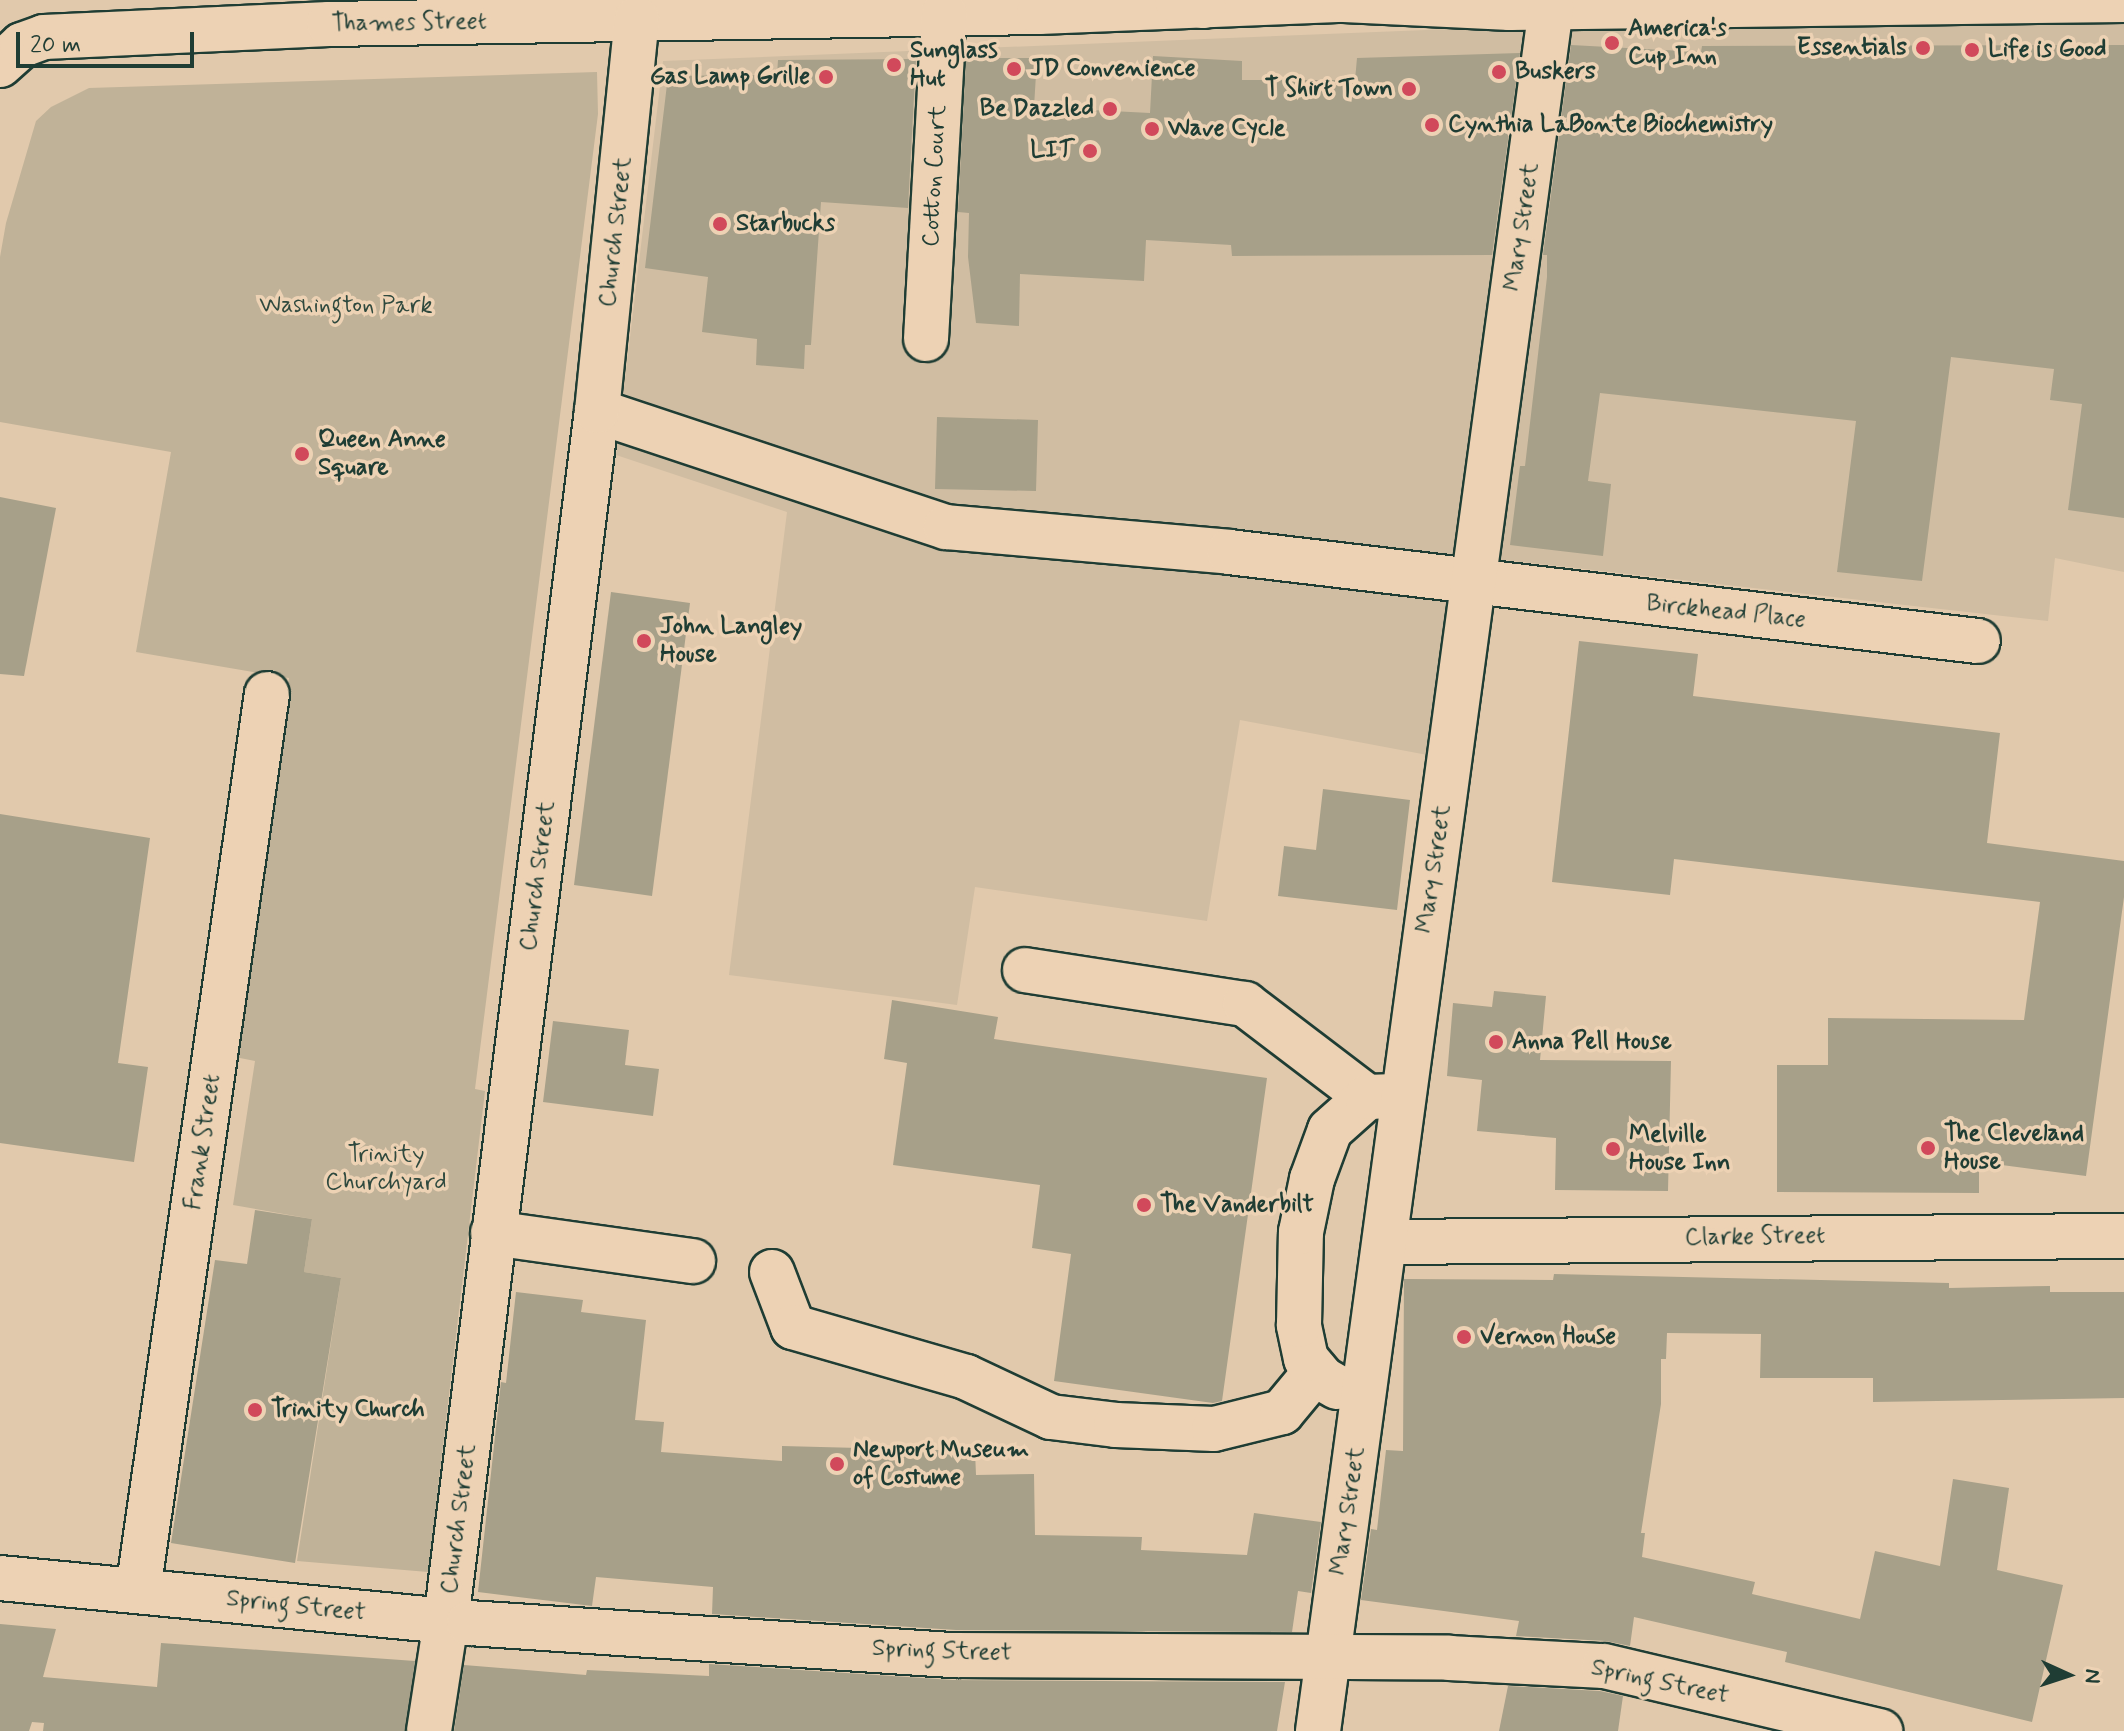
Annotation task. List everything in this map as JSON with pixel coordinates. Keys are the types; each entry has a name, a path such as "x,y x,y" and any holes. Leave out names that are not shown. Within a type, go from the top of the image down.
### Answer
{"street":[{"name":"Thames Street","path":"0,65 22,45 44,37 313,24 944,12 1194,2 1382,0 1551,7 2124,0"},
{"name":"Mary Street","path":"1318,1731 1386,1242 1385,1096 1474,583 1551,7"},
{"name":"Cotton Court","path":"926,339 944,12"},
{"name":"Church Street","path":"429,1731 446,1621 597,411 637,19"},
{"name":"Birckhead Place","path":"597,411 946,527 1078,536 1978,641"},
{"name":"Frank Street","path":"138,1591 267,694"},
{"path":"1025,970 1245,1004 1385,1096 1330,1130 1312,1179 1301,1232 1299,1325 1306,1359 1323,1379 1363,1402"},
{"path":"493,1233 693,1261"},
{"name":"Clarke Street","path":"1386,1242 2124,1236"},
{"path":"772,1272 793,1327 966,1377 1051,1417 1116,1425 1214,1429 1282,1412 1316,1371"},
{"name":"Spring Street","path":"0,1578 446,1621 955,1655 1449,1658 1604,1666 1880,1731"}],"shaded area":[{"path":"2124,19 2124,572 2055,558 2048,621 1476,557 1449,759 1240,720 1207,921 975,887 957,1005 729,975 787,512 616,455 663,61 1548,25"}],"green space":[{"name":"Washington Park","path":"597,72 598,114 475,1089 485,1091 428,1572 297,1561 341,1278 304,1272 312,1219 233,1205 255,1061 235,1057 289,678 136,652 171,452 0,422 0,257 6,223 36,121 51,107 89,88"}],"building":[{"path":"1571,45 1701,52 1702,46 2124,45 2124,518 2068,510 2082,404 2050,400 2054,369 1951,357 1922,581 1837,572 1856,421 1600,393 1588,481 1611,484 1603,556 1510,545 1520,466 1525,466 1547,277 1547,255 1543,255"},
{"path":"1520,53 1492,255 1232,256 1231,245 1146,240 1144,281 1020,274 1019,326 976,323 968,257 969,213 958,212 966,58 1037,58 1034,107 1150,113 1153,56 1242,61 1242,80 1355,80 1357,58"},
{"path":"916,59 908,208 821,202 811,345 805,345 804,369 756,365 757,339 702,332 708,277 645,268 668,76 777,75 778,60"},
{"path":"937,417 1038,420 1036,491 935,489"},
{"path":"0,497 56,508 24,676 0,674"},
{"path":"611,592 690,603 652,896 574,885"},
{"path":"1579,641 1698,654 1693,696 2000,733 1987,843 2124,861 2124,897 2086,1176 1979,1162 1979,1193 1777,1192 1777,1065 1828,1065 1828,1018 2024,1020 2040,902 1674,859 1670,895 1552,882"},
{"path":"1323,789 1410,800 1397,910 1278,896 1284,846 1316,850"},
{"path":"0,814 150,838 118,1063 148,1067 134,1162 0,1143"},
{"path":"1494,991 1546,996 1540,1060 1671,1061 1668,1191 1555,1190 1556,1138 1477,1131 1482,1080 1447,1076 1453,1003 1492,1007"},
{"name":"The Vanderbilt","path":"892,1000 998,1017 994,1039 1267,1078 1222,1401 1213,1403 1054,1381 1071,1254 1032,1248 1040,1185 893,1165 907,1063 884,1059"},
{"path":"553,1021 629,1030 625,1065 659,1069 653,1116 543,1102"},
{"name":"Trinity Church","path":"255,1210 312,1219 304,1272 341,1278 295,1563 171,1543 215,1260 247,1264"},
{"path":"1554,1274 1949,1283 1949,1288 2050,1286 2050,1292 2124,1292 2124,1398 1873,1402 1873,1378 1760,1378 1761,1334 1667,1333 1666,1359 1661,1359 1661,1404 1641,1533 1645,1533 1642,1557 1755,1582 1752,1594 1860,1619 1875,1551 1940,1566 1953,1479 2009,1488 1997,1570 2063,1585 2032,1722 1785,1662 1787,1652 1634,1617 1630,1646 1606,1641 1516,1636 1519,1621 1361,1600 1371,1529 1377,1530 1386,1450 1403,1451 1404,1279 1553,1280"},
{"path":"516,1292 583,1300 581,1312 646,1320 635,1420 664,1422 661,1452 782,1461 782,1446 975,1451 976,1475 1034,1474 1035,1535 1142,1537 1141,1550 1247,1555 1254,1513 1321,1522 1311,1593 1298,1591 1292,1632 956,1630 712,1614 713,1587 596,1577 592,1606 478,1592 501,1382 506,1383"},
{"path":"0,1624 56,1629 43,1677 157,1687 161,1643 415,1661 405,1731 43,1731 44,1723 32,1722 29,1731 0,1731"},
{"path":"709,1664 953,1680 1285,1682 1277,1731 454,1731 464,1665 586,1675 587,1670 709,1676"},
{"path":"1508,1686 1600,1691 1623,1696 1618,1731 1499,1731"}],"place":[{"name":"America's Cup Inn","path":"1612,43"},
{"name":"Essentials","path":"1923,48"},
{"name":"Life is Good","path":"1972,50"},
{"name":"Sunglass Hut","path":"894,65"},
{"name":"JD Convenience","path":"1014,69"},
{"name":"Buskers","path":"1499,72"},
{"name":"Gas Lamp Grille","path":"826,77"},
{"name":"T Shirt Town","path":"1409,89"},
{"name":"Be Dazzled","path":"1110,109"},
{"name":"Cynthia LaBonte Biochemistry","path":"1432,125"},
{"name":"Wave Cycle","path":"1152,129"},
{"name":"LIT","path":"1090,151"},
{"name":"Starbucks","path":"720,224"},
{"name":"Queen Anne Square","path":"302,454"},
{"name":"John Langley House","path":"644,641"},
{"name":"Anna Pell House","path":"1496,1042"},
{"name":"The Cleveland House","path":"1928,1148"},
{"name":"Melville House Inn","path":"1613,1149"},
{"name":"The Vanderbilt","path":"1144,1205"},
{"name":"Vernon House","path":"1464,1337"},
{"name":"Trinity Church","path":"255,1410"},
{"name":"Newport Museum of Costume","path":"837,1464"}],"park label":[{"name":"Trinity Churchyard","path":"386,1169"}]}
